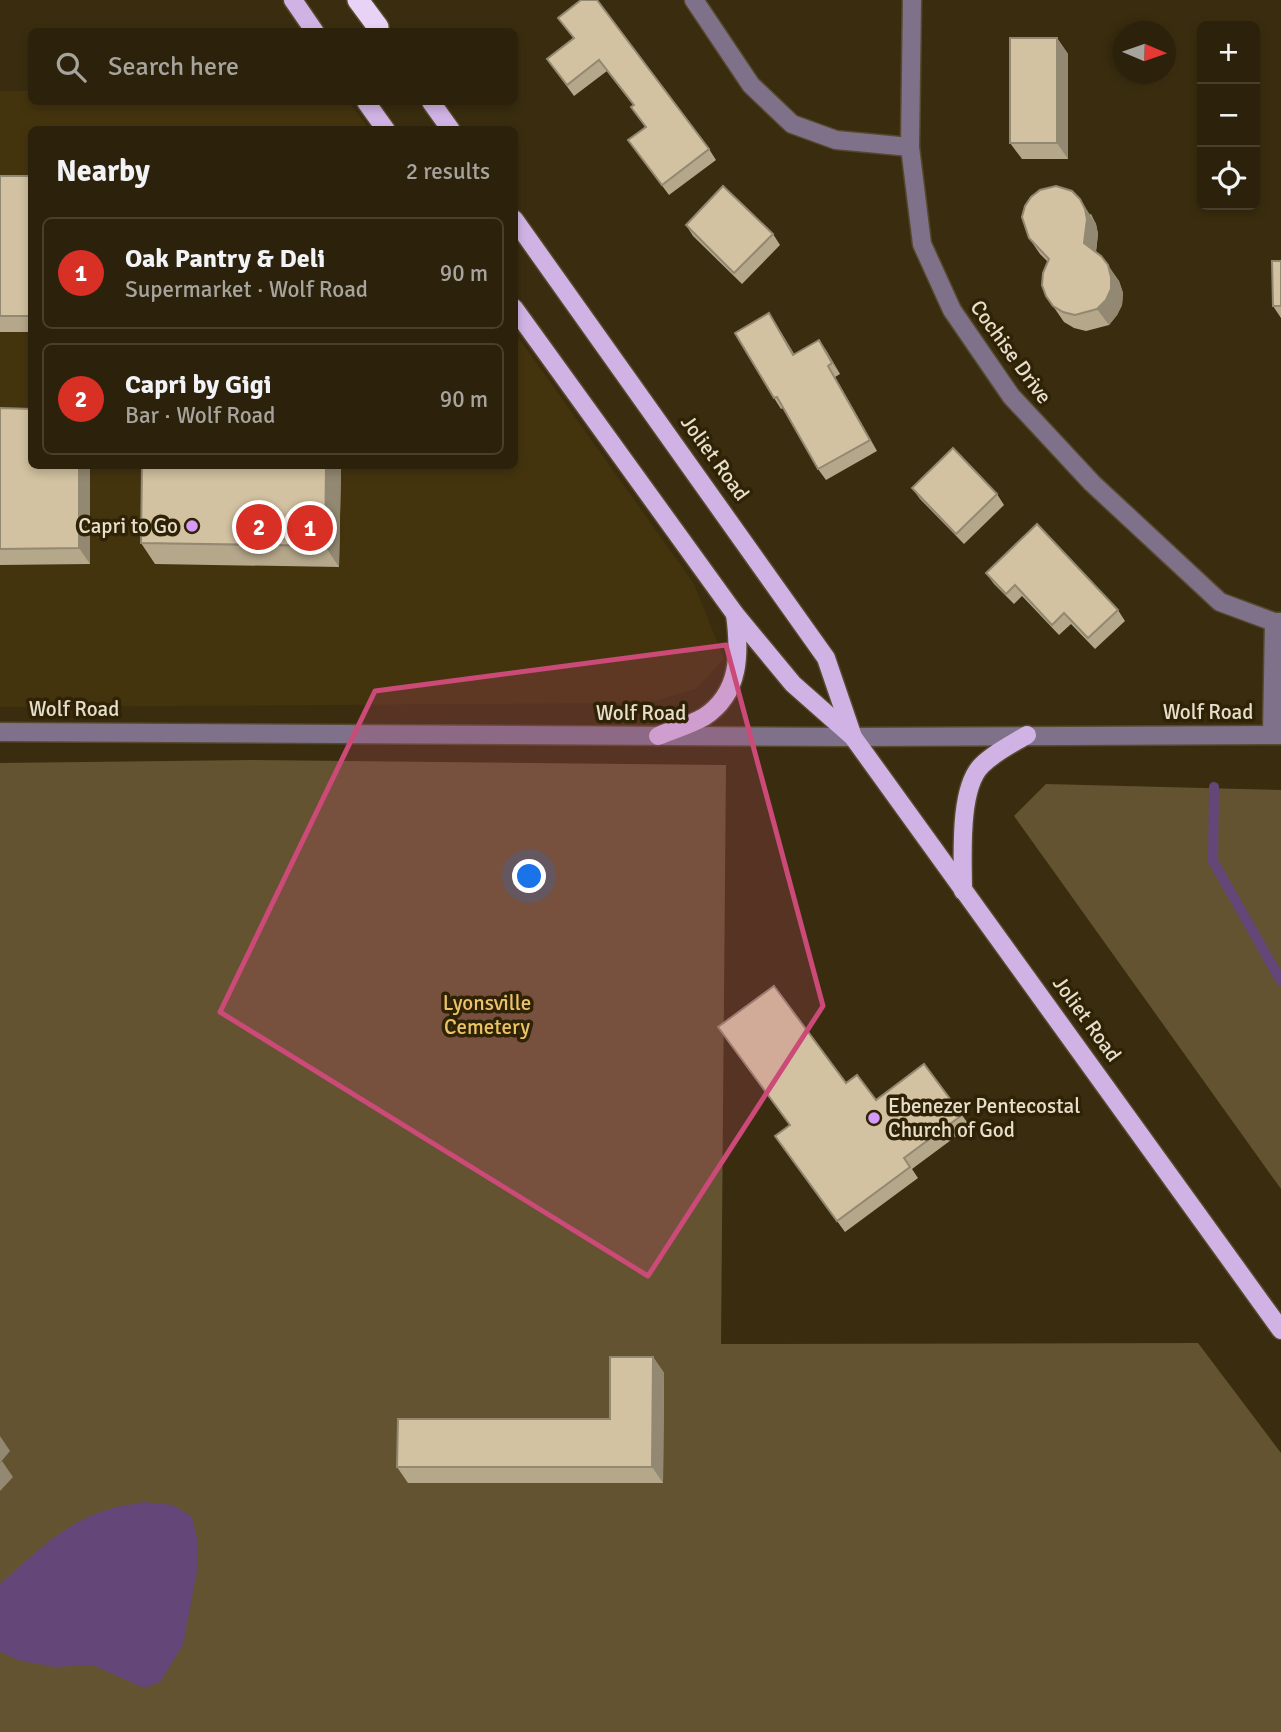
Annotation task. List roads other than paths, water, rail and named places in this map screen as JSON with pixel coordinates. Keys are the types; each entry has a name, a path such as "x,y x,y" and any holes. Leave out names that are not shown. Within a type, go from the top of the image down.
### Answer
{"highway":[{"path":"358,0 378,28"}],"main road":[{"path":"293,0 312,28"},
{"path":"368,105 383,126"},
{"path":"433,105 448,126"},
{"name":"Joliet Road","path":"518,225 826,658 853,737"},
{"name":"Joliet Road","path":"518,314 735,614 793,684 853,737 1281,1330"},
{"path":"658,736 705,716 727,693 738,663 739,643 735,614"},
{"path":"963,891 964,825 968,792 980,766 1000,750 1027,735"}],"street":[{"path":"694,0 751,85 792,124 836,140 910,147"},
{"name":"Cochise Drive","path":"912,0 910,147 922,244 951,310 1011,396 1092,483 1220,601 1277,622 1276,735"},
{"name":"Wolf Road","path":"0,732 853,737 1276,735"}],"waterway":[{"path":"1214,787 1213,861 1281,981"}],"place":[{"name":"Capri to Go","path":"192,526"},
{"name":"Capri by Gigi","path":"259,527"},
{"name":"Oak Pantry & Deli","path":"310,528"},
{"name":"Ebenezer Pentecostal Church of God","path":"874,1118"}],"park label":[{"name":"Lyonsville Cemetery","path":"487,1015"}]}
